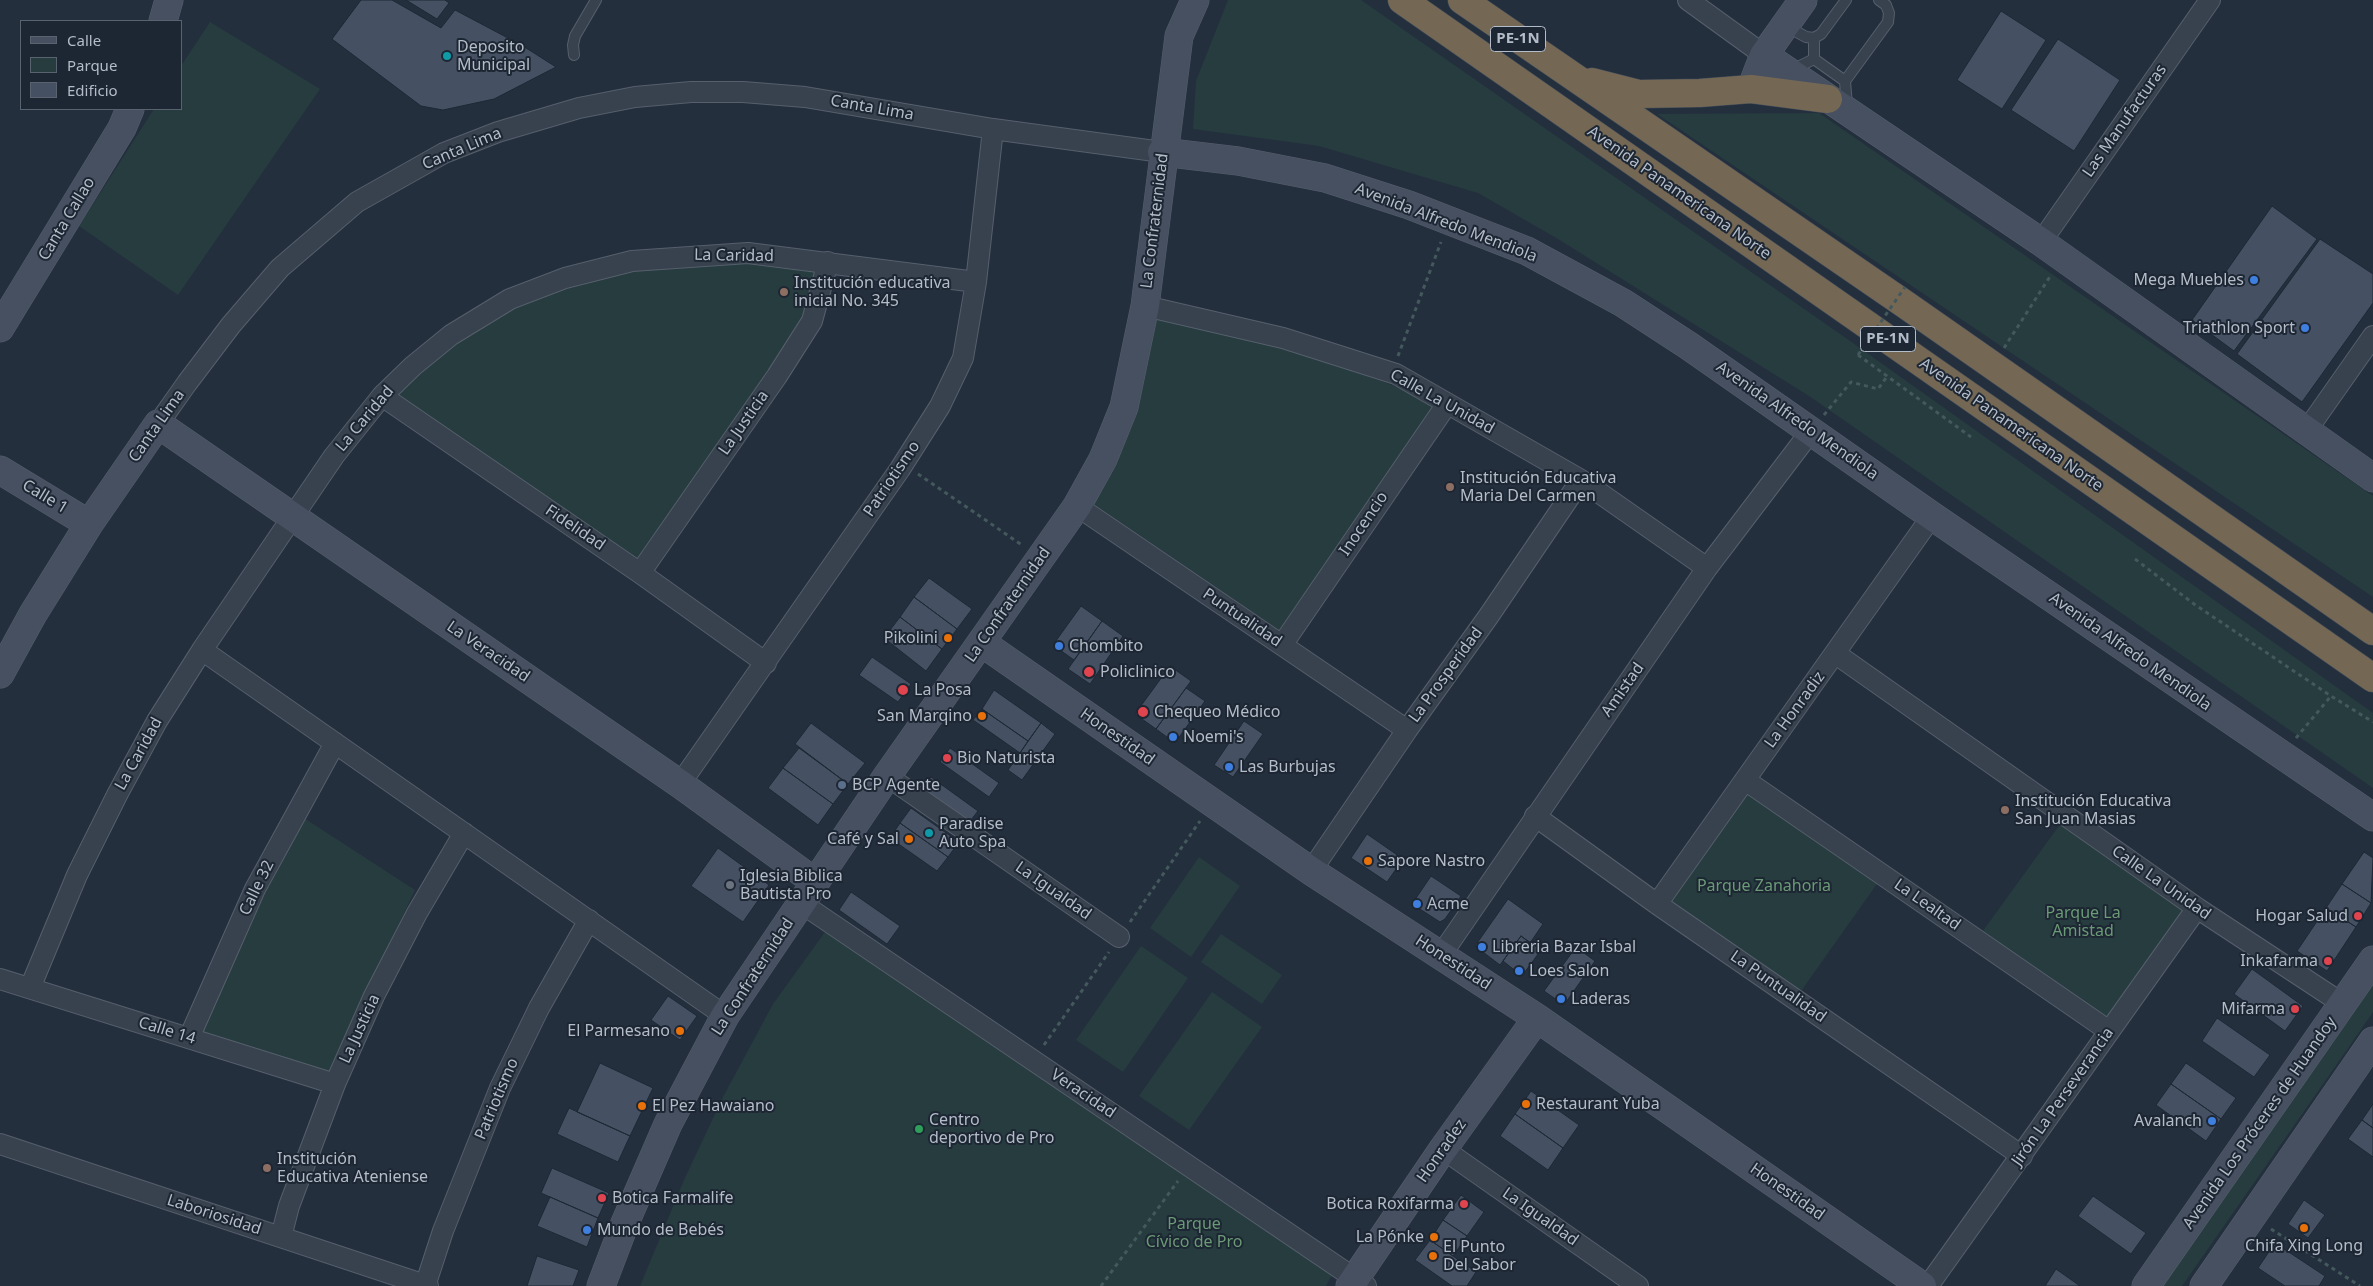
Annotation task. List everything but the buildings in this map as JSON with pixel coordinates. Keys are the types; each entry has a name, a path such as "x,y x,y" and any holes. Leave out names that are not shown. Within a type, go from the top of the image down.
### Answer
{"highway":[{"name":"Avenida Panamericana Norte","path":"1402,0 2373,678"},
{"name":"PE-1N","path":"1462,0 1906,305 2373,631"},
{"path":"1574,77 1639,94 1700,93 1751,89 1840,97"}],"street":[{"path":"163,20 169,0"},
{"name":"La Confraternidad","path":"601,1286 668,1124 726,1016 887,776 1077,506 1103,459 1124,407 1145,306 1162,152 1179,36 1195,0"},
{"path":"1688,0 1789,72 1840,97 2062,258 2373,478"},
{"path":"1751,89 1764,54 1803,0"},
{"name":"Las Manufacturas","path":"2040,242 2210,0"},
{"name":"Canta Lima","path":"0,674 33,614 89,524 186,383 231,325 280,268 357,202 444,153 498,132 579,108 635,97 708,92 743,92 805,97 993,129 1162,152"},
{"name":"Canta Callao","path":"0,328 122,128 130,110"},
{"name":"Patriotismo","path":"680,784 903,464 940,406 963,358 976,282 993,129"},
{"name":"Avenida Alfredo Mendiola","path":"1162,152 1238,161 1325,178 1409,205 1527,251 1623,303 2373,817"},
{"name":"La Caridad","path":"30,988 77,875 114,801 157,721 202,650 334,456 382,396 413,366 452,335 510,299 565,278 632,261 748,253 976,282"},
{"name":"La Justicia","path":"640,573 777,376 812,321 828,262"},
{"name":"Calle La Unidad","path":"1145,306 1283,338 1392,373 1580,480 1707,568"},
{"path":"2307,430 2373,336"},
{"name":"Fidelidad","path":"382,396 640,573 766,663"},
{"name":"Inocencio","path":"1282,645 1447,404"},
{"name":"La Veracidad","path":"158,424 680,784 808,893"},
{"name":"Amistad","path":"1441,955 1707,568 1811,431"},
{"name":"Calle 1","path":"0,470 89,524"},
{"name":"La Prosperidad","path":"1311,871 1407,730 1488,617 1580,480"},
{"name":"Puntualidad","path":"1077,506 1407,730"},
{"name":"La Honradiz","path":"1657,904 1932,516"},
{"name":"Honestidad","path":"982,643 1311,871 1537,1018 1922,1286"},
{"path":"202,650 726,1016"},
{"name":"Calle La Unidad","path":"1836,654 2197,908 2343,1004"},
{"name":"Calle 32","path":"189,1038 255,889 335,743"},
{"name":"La Igualdad","path":"887,776 1119,937"},
{"name":"La Lealtad","path":"1745,780 2109,1031"},
{"name":"La Puntualidad","path":"1535,816 1657,904 2022,1156"},
{"name":"La Justicia","path":"280,1237 289,1206 335,1084 374,996 417,913 464,833"},
{"name":"Veracidad","path":"808,893 1189,1166 1357,1283"},
{"name":"Jirón La Perseverancia","path":"1928,1286 2197,908"},
{"name":"Patriotismo","path":"426,1286 443,1231 500,1088 539,1008 589,920"},
{"name":"Avenida Los Próceres de Huandoy","path":"2146,1286 2373,960"},
{"name":"Calle 14","path":"0,979 335,1084"},
{"name":"Honradez","path":"1357,1283 1443,1149 1537,1018"},
{"path":"2204,1286 2373,1041"},
{"name":"Laboriosidad","path":"0,1144 426,1286"},
{"name":"La Igualdad","path":"1443,1149 1638,1286"}],"lane":[{"path":"574,55 572,45 575,36 596,0"},
{"path":"1785,25 1806,37 1814,38 1821,34 1846,0"},
{"path":"1814,38 1814,59 1840,97 1888,22 1889,13 1886,5 1879,0"},
{"path":"1789,72 1814,59"}],"path":[{"path":"1392,373 1449,221"},
{"path":"2001,353 2062,258"},
{"path":"1905,287 1858,355 1971,437"},
{"path":"1811,431 1851,382 1878,389 1888,375"},
{"path":"903,464 1040,557"},
{"path":"2135,559 2194,604 2373,722"},
{"path":"2293,741 2331,696"},
{"path":"1101,1286 1189,1166"},
{"path":"2252,1216 2360,1286"}],"green space":[{"path":"1228,0 1361,0 1853,343 2373,713 2373,788 1809,396 1558,239 1478,193 1319,146 1193,129 1196,81"},
{"path":"210,22 320,89 178,295 79,226 153,110 182,110 182,64"},
{"path":"1819,113 2373,496 2373,597 1657,114"},
{"path":"744,261 816,270 804,319 637,561 397,396 415,374 456,343 512,309 565,287 624,271"},
{"path":"1153,317 1277,346 1384,382 1436,404 1279,630 1091,502"},
{"name":"Parque Zanahoria","path":"1747,789 1879,881 1799,994 1668,903"},
{"path":"304,818 415,890 328,1075 199,1034 254,915"},
{"name":"Parque La Amistad","path":"2061,823 2187,909 2106,1022 1980,935"},
{"path":"1199,857 1240,886 1191,957 1150,928"},
{"name":"Centro deportivo de Pro","path":"825,932 1338,1264 1326,1286 640,1286 684,1180 723,1097 773,1004"},
{"path":"1221,934 1282,975 1262,1004 1201,962"},
{"path":"1141,946 1188,978 1123,1072 1076,1040"},
{"path":"2373,978 2373,1012 2351,1044 2182,1286 2159,1286"},
{"path":"1212,992 1262,1027 1189,1130 1139,1096"}],"place":[{"name":"Deposito Municipal","path":"447,56"},
{"name":"Mega Muebles","path":"2254,280"},
{"name":"Institución educativa inicial No. 345","path":"784,292"},
{"name":"Triathlon Sport","path":"2305,328"},
{"name":"Institución Educativa Maria Del Carmen","path":"1450,487"},
{"name":"Pikolini","path":"948,638"},
{"name":"Chombito","path":"1059,646"},
{"name":"Policlinico","path":"1089,672"},
{"name":"La Posa","path":"903,690"},
{"name":"Chequeo Médico","path":"1143,712"},
{"name":"San Marqino","path":"982,716"},
{"name":"Noemi's","path":"1173,737"},
{"name":"Bio Naturista","path":"947,758"},
{"name":"Las Burbujas","path":"1229,767"},
{"name":"BCP Agente","path":"842,785"},
{"name":"Institución Educativa San Juan Masias","path":"2005,810"},
{"name":"Paradise Auto Spa","path":"929,833"},
{"name":"Café y Sal","path":"909,839"},
{"name":"Sapore Nastro","path":"1368,861"},
{"name":"Iglesia Biblica Bautista Pro","path":"730,885"},
{"name":"Acme","path":"1417,904"},
{"name":"Hogar Salud","path":"2358,916"},
{"name":"Libreria Bazar Isbal","path":"1482,947"},
{"name":"Inkafarma","path":"2328,961"},
{"name":"Loes Salon","path":"1519,971"},
{"name":"Laderas","path":"1561,999"},
{"name":"Mifarma","path":"2295,1009"},
{"name":"El Parmesano","path":"680,1031"},
{"name":"Restaurant Yuba","path":"1526,1104"},
{"name":"El Pez Hawaiano","path":"642,1106"},
{"name":"Avalanch","path":"2212,1121"},
{"name":"Centro deportivo de Pro","path":"919,1129"},
{"name":"Institución Educativa Ateniense","path":"267,1168"},
{"name":"Botica Farmalife","path":"602,1198"},
{"name":"Botica Roxifarma","path":"1464,1204"},
{"name":"Chifa Xing Long","path":"2304,1228"},
{"name":"Mundo de Bebés","path":"587,1230"},
{"name":"La Pónke","path":"1434,1237"},
{"name":"El Punto Del Sabor","path":"1433,1256"}],"park label":[{"name":"Parque Cívico de Pro","path":"1194,1233"}]}
